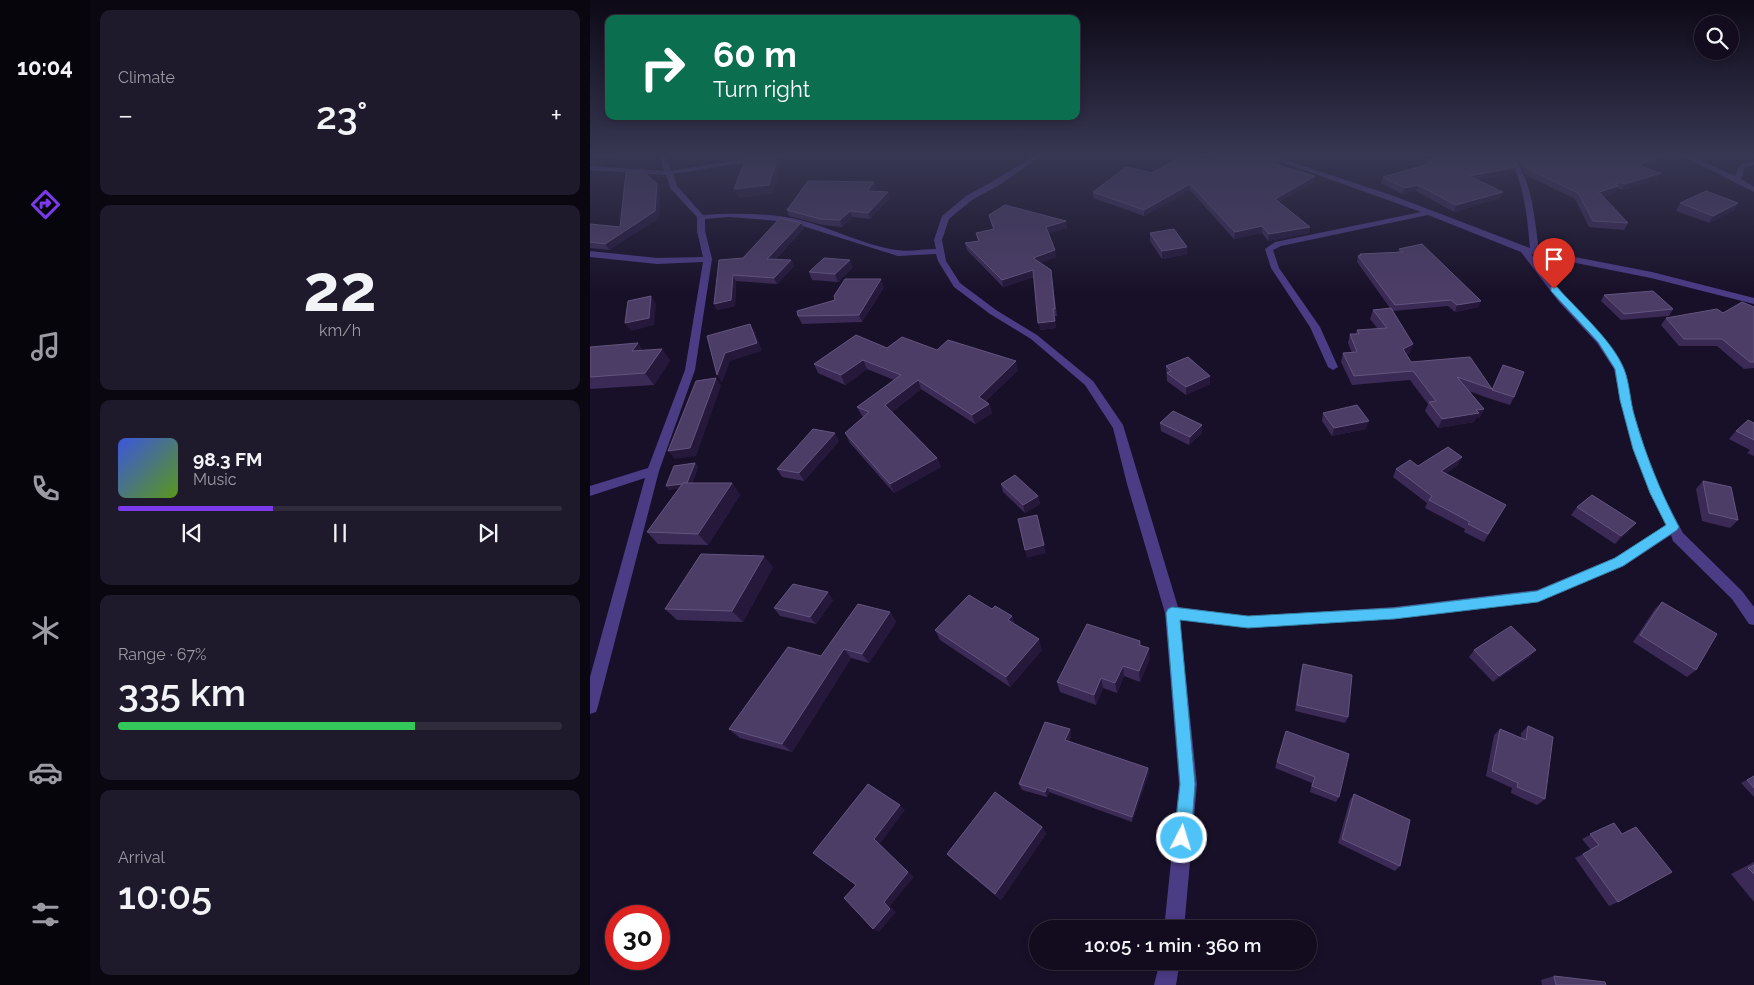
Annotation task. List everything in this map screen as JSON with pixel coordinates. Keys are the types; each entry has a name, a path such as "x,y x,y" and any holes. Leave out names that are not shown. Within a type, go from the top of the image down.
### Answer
{"street":[{"path":"590,706 653,471 690,370 708,259 701,232 702,217 687,201"},
{"path":"965,201 945,218 938,240 942,260 956,285 993,312 1034,337 1089,383 1120,428 1133,484 1172,613 1188,784 1175,920"},
{"path":"1396,201 1529,251 1652,275 1754,301"},
{"path":"1526,201 1529,251 1562,300 1601,341 1619,369 1625,400 1639,449 1656,493 1678,537 1737,595 1754,618"},
{"path":"1333,367 1315,327 1275,268 1269,249 1278,244 1428,213"},
{"path":"702,217 728,215 790,220 828,230 864,244 898,253 940,251"},
{"path":"590,254 657,261 708,259"},
{"path":"590,490 653,471"},
{"path":"1172,613 1248,622 1394,613 1538,596 1619,562 1673,527"},
{"path":"1165,985 1168,970"}],"building":[{"path":"623,201 656,201 655,211 605,244 590,242 590,224 620,227"},
{"path":"794,201 879,201 868,213 850,211 840,220 820,219 787,210"},
{"path":"1118,201 1160,201 1144,210"},
{"path":"1206,201 1277,201 1310,227 1269,234 1262,226 1235,232"},
{"path":"1448,201 1471,201 1456,205"},
{"path":"1582,201 1607,201 1628,223 1593,221"},
{"path":"1684,201 1733,201 1738,203 1713,216 1680,203"},
{"path":"1005,205 1066,221 1046,227 1055,250 1033,258 1051,270 1055,321 1038,323 1033,270 1002,280 965,243 979,241 976,233 994,229 989,215"},
{"path":"780,218 801,223 767,259 791,260 774,278 733,275 731,300 714,304 719,260 743,258"},
{"path":"1174,229 1187,247 1162,251 1150,233"},
{"path":"1422,244 1481,301 1457,305 1451,300 1395,305 1358,256 1360,254 1403,252 1399,249"},
{"path":"824,258 850,260 835,274 809,272"},
{"path":"845,279 881,279 859,315 798,316 797,311 835,300 834,296"},
{"path":"1653,291 1673,309 1624,314 1604,295"},
{"path":"651,296 649,318 625,323 628,301"},
{"path":"1742,302 1754,307 1754,362 1750,362 1722,339 1684,339 1666,318 1717,309 1723,313"},
{"path":"1391,308 1413,344 1403,349 1411,362 1470,357 1492,389 1457,377 1484,409 1476,410 1479,413 1442,419 1429,402 1436,401 1413,371 1354,376 1343,353 1357,352 1350,334 1359,334 1357,330 1387,328 1373,310"},
{"path":"750,324 757,343 725,353 717,375 707,336"},
{"path":"856,335 887,348 902,337 937,350 948,340 1016,361 979,397 989,404 972,415 918,380 885,405 937,458 890,484 845,433 869,412 857,407 901,375 863,360 841,375 814,364"},
{"path":"638,343 632,351 662,349 645,373 590,377 590,347"},
{"path":"1188,357 1210,376 1186,387 1167,373 1171,371 1166,366"},
{"path":"1503,365 1524,372 1514,397 1492,390"},
{"path":"716,378 690,448 668,451 696,381"},
{"path":"1357,405 1369,421 1334,428 1323,413"},
{"path":"1173,411 1202,425 1190,437 1160,423"},
{"path":"1748,420 1754,423 1754,440 1736,431"},
{"path":"813,429 835,433 799,473 777,469"},
{"path":"1448,447 1462,457 1441,471 1506,505 1488,534 1429,500 1432,496 1396,469 1410,460 1418,466"},
{"path":"695,463 687,483 666,486 674,466"},
{"path":"1015,475 1038,496 1023,505 1001,484"},
{"path":"1703,481 1731,487 1738,520 1709,513"},
{"path":"683,483 732,483 698,534 647,532"},
{"path":"1592,495 1636,523 1621,536 1577,507"},
{"path":"1037,515 1044,545 1025,550 1018,519"},
{"path":"701,554 764,556 732,611 665,609"},
{"path":"793,584 828,592 810,617 774,608"},
{"path":"969,595 992,609 995,606 1012,616 1008,620 1039,639 1006,677 935,630"},
{"path":"1662,602 1717,634 1696,670 1640,635"},
{"path":"858,604 890,612 862,654 844,649 782,744 729,729 788,647 821,656"},
{"path":"1087,624 1140,641 1139,645 1149,648 1139,671 1123,666 1115,683 1101,678 1094,695 1057,682"},
{"path":"1511,626 1536,650 1499,676 1474,650"},
{"path":"1303,664 1352,675 1348,717 1297,705"},
{"path":"1045,722 1070,729 1065,740 1148,768 1132,817 1047,787 1045,792 1019,784"},
{"path":"1528,726 1553,737 1545,799 1517,787 1518,783 1492,771 1500,729 1526,740"},
{"path":"1286,731 1349,754 1339,797 1312,786 1315,777 1277,762"},
{"path":"1754,776 1754,788 1747,780"},
{"path":"868,784 900,805 874,839 908,872 884,902 890,909 873,929 844,898 856,885 813,853"},
{"path":"995,792 1042,827 995,894 947,854"},
{"path":"1354,794 1410,820 1400,866 1342,839"},
{"path":"1614,823 1622,834 1636,827 1672,872 1618,902 1583,854 1599,845 1590,834"},
{"path":"1754,865 1754,874 1748,868"},
{"path":"1554,976 1605,982 1606,985 1556,985"}],"route":[{"path":"1182,838 1188,784 1172,613 1248,622 1394,613 1538,596 1619,562 1673,527 1656,493 1639,449 1625,400 1619,369 1601,341 1554,289"}]}
